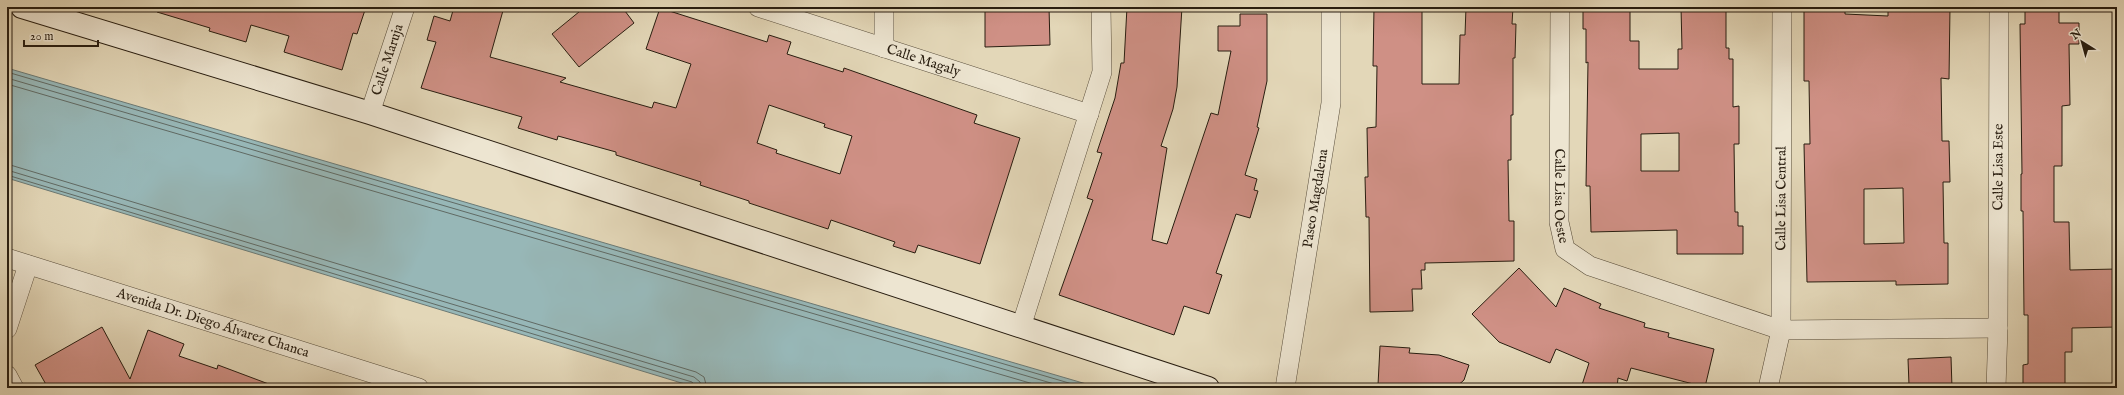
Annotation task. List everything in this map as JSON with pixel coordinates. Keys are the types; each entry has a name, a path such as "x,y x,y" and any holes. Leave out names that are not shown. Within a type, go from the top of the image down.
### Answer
{"street":[{"path":"22,7 370,113 1208,388"},
{"name":"Calle Maruja","path":"370,113 405,7"},
{"name":"Calle Magaly","path":"758,7 1089,114"},
{"path":"884,7 884,48"},
{"path":"1020,327 1102,72 1101,7"},
{"name":"Paseo Magdalena","path":"1285,388 1332,103 1331,7"},
{"name":"Calle Lisa Oeste","path":"1560,7 1559,222 1565,248 1590,266 1781,330"},
{"name":"Calle Lisa Central","path":"1768,388 1781,330 1782,7"},
{"name":"Calle Lisa Este","path":"1996,388 1998,328 1998,7"},
{"name":"Avenida Dr. Diego Álvarez Chanca","path":"7,258 419,388"},
{"path":"7,329 28,264"},
{"path":"1781,330 1998,328"},
{"path":"7,375 14,388"}],"water":[{"path":"7,68 1100,388 698,388 7,178"}],"building":[{"path":"158,7 366,7 357,34 353,33 342,70 284,52 289,36 251,25 246,42 209,31 210,28 157,12"},
{"path":"454,7 504,7 490,57 566,78 560,82 652,108 654,102 676,108 691,64 646,49 660,8 767,42 769,35 791,42 787,54 843,72 844,68 977,115 974,123 1020,138 980,264 918,245 915,253 893,246 895,242 831,220 828,229 700,185 701,182 616,155 616,152 558,136 557,140 518,128 522,117 421,88 436,42 427,40 434,16 450,21","holes":["769,105 825,124 824,127 852,136 840,174 776,153 777,150 757,143"]},
{"path":"585,7 622,7 634,23 579,67 552,34"},
{"path":"1049,7 1050,45 985,47 985,8"},
{"path":"1127,7 1182,7 1177,87 1173,109 1161,146 1167,148 1152,240 1167,244 1211,113 1218,115 1231,51 1218,51 1218,26 1240,26 1240,14 1267,14 1267,81 1257,127 1259,128 1245,175 1257,179 1254,190 1258,191 1250,218 1236,214 1216,273 1222,275 1209,314 1184,306 1174,335 1059,295 1093,200 1087,198 1102,153 1097,152 1115,98 1121,63 1124,63"},
{"path":"1374,7 1422,7 1422,84 1459,84 1460,35 1465,35 1466,7 1513,7 1512,24 1516,24 1515,58 1513,58 1511,160 1508,160 1509,221 1514,221 1514,261 1425,263 1425,270 1421,270 1422,289 1412,289 1413,311 1370,312 1369,217 1366,217 1365,177 1368,177 1367,128 1376,127 1377,66 1373,66"},
{"path":"1583,7 1630,7 1630,41 1639,41 1639,69 1678,69 1678,49 1682,49 1681,7 1726,7 1726,48 1729,48 1729,59 1733,59 1733,107 1739,106 1739,144 1734,144 1735,212 1738,212 1738,226 1743,226 1743,254 1677,254 1677,230 1591,232 1590,186 1586,186 1588,62 1586,63 1586,29 1583,29","holes":["1679,133 1679,171 1641,171 1641,134"]},
{"path":"1804,7 1845,7 1845,14 1888,16 1888,7 1950,7 1949,79 1941,78 1942,141 1949,141 1950,182 1943,182 1944,243 1948,243 1948,284 1896,285 1896,281 1807,282 1804,144 1810,144 1809,81 1804,81","holes":["1903,188 1904,243 1864,244 1864,189"]},
{"path":"2025,7 2059,7 2059,23 2079,23 2079,44 2069,44 2070,105 2062,106 2062,166 2054,166 2054,222 2069,222 2070,270 2117,269 2117,327 2072,328 2072,352 2065,352 2065,388 2023,388 2023,365 2028,364 2028,315 2024,315 2023,211 2021,211 2020,24 2025,24"},
{"path":"1519,268 1556,307 1564,288 1601,304 1599,308 1645,323 1644,327 1669,333 1668,337 1714,349 1705,387 1631,368 1627,381 1618,378 1617,388 1581,388 1589,363 1556,349 1550,363 1499,342 1472,314"},
{"path":"102,327 130,379 148,330 184,344 179,356 217,369 218,365 274,386 274,388 48,388 35,365"},
{"path":"1380,346 1410,348 1409,353 1439,355 1469,365 1464,380 1455,388 1378,385"},
{"path":"1951,357 1952,388 1923,388 1923,384 1909,385 1908,359"}]}
